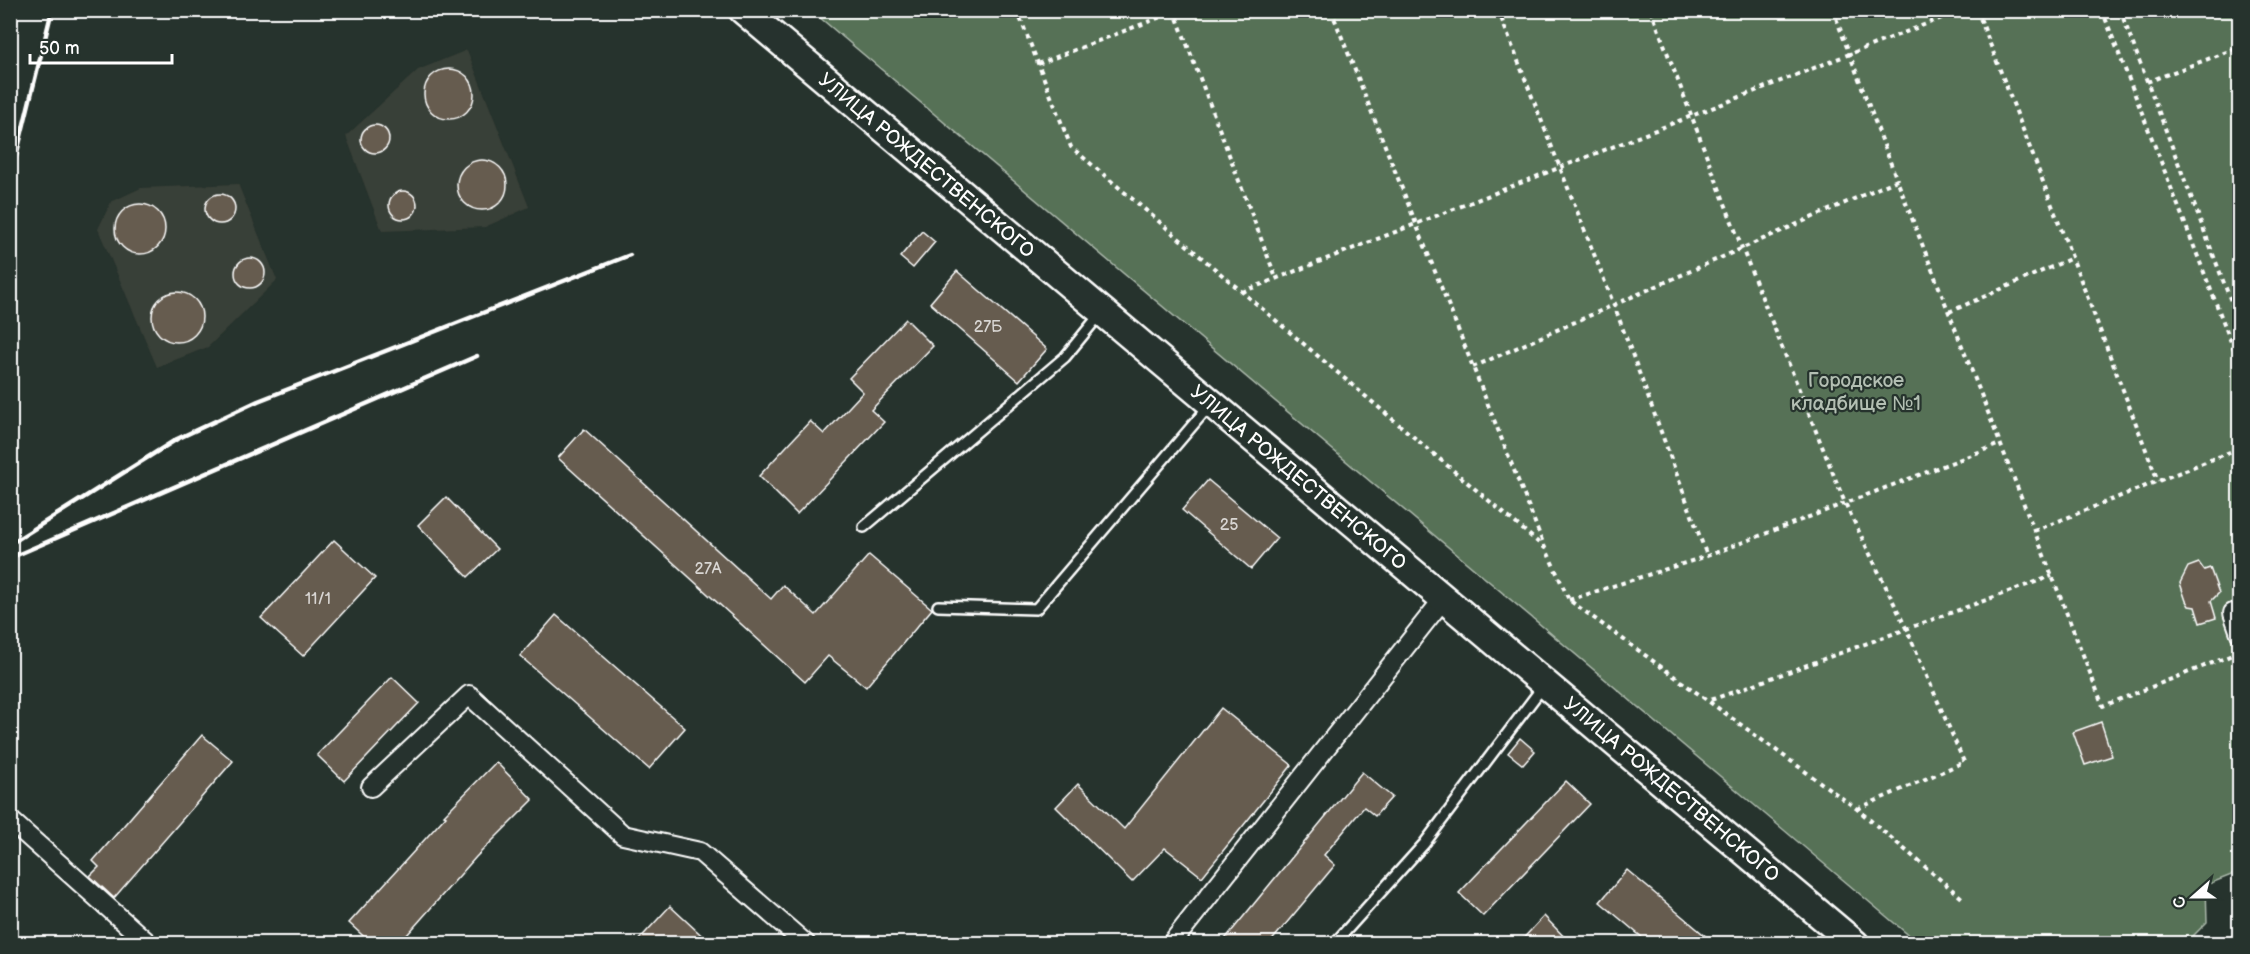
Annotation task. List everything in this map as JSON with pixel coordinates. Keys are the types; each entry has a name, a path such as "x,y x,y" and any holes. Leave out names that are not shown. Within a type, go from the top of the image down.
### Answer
{"main road":[{"name":"УЛИЦА РОЖДЕСТВЕНСКОГО","path":"743,10 1855,944"}],"street":[{"path":"1171,944 1444,598"},
{"path":"2233,613 2240,633"},
{"path":"371,787 469,695 623,835 700,852 806,944"},
{"path":"10,820 149,944"}],"lane":[{"path":"864,527 1065,357 1102,312"},
{"path":"938,606 1036,609 1212,403"},
{"path":"1334,944 1424,844 1546,683"}],"path":[{"path":"1017,10 1071,147 1546,549"},
{"path":"1331,10 1546,549 1569,600 1857,809 1962,898"},
{"path":"1498,10 1614,305 1707,556"},
{"path":"1651,10 1742,248 1845,503 1907,630 1964,762 1857,809"},
{"path":"1833,10 1948,312 2103,706 2240,652"},
{"path":"1242,292 1962,10"},
{"path":"1977,10 2158,481"},
{"path":"2102,10 2240,365"},
{"path":"2120,10 2240,326"},
{"path":"1038,64 1176,11 1276,278"},
{"path":"2147,82 2240,47"},
{"path":"1473,367 1897,180"},
{"path":"1948,312 2072,258"},
{"path":"1569,600 1707,556 2000,444"},
{"path":"2034,531 2240,448"},
{"path":"1710,701 2052,576"}],"shaded area":[{"path":"467,50 529,207 485,227 382,231 346,136 418,70"},
{"path":"238,184 277,280 208,347 157,367 98,229 111,202 141,188"}],"green space":[{"name":"Городское кладбище №1","path":"812,11 2239,11 2239,872 2206,885 2207,922 2186,943 1918,943"}],"building":[{"path":"444,69 454,69 467,76 474,89 474,99 467,112 454,119 444,119 435,115 428,108 424,99 424,89 428,80 435,73"},
{"path":"375,125 385,129 389,139 385,149 375,153 365,149 361,139 365,129"},
{"path":"477,160 487,160 500,167 507,180 507,190 500,203 487,210 477,210 468,206 461,199 457,190 457,180 461,171 468,164"},
{"path":"403,191 413,195 417,205 413,215 403,219 393,215 389,205 393,195"},
{"path":"220,194 226,195 234,203 234,215 226,223 220,224 214,223 206,215 205,209 206,203 214,195"},
{"path":"135,204 145,204 158,211 165,224 165,234 158,247 145,254 135,254 126,250 119,243 115,234 115,224 119,215 126,208"},
{"path":"922,231 935,242 913,268 900,257"},
{"path":"250,258 256,259 264,267 264,279 256,287 250,288 244,287 236,279 235,273 236,267 244,259"},
{"path":"957,271 1047,349 1019,381 930,303"},
{"path":"172,292 182,292 195,299 202,312 202,322 195,335 182,342 172,342 163,338 156,331 152,322 152,312 156,303 163,296"},
{"path":"906,319 933,346 871,410 884,422 797,514 759,476 810,421 824,434 863,392 849,378"},
{"path":"584,429 771,599 783,585 816,615 869,555 932,609 866,687 828,656 805,682 558,458"},
{"path":"1208,480 1277,538 1251,569 1182,510"},
{"path":"446,497 497,549 468,577 418,525"},
{"path":"334,540 375,578 303,656 261,618"},
{"path":"2199,563 2204,570 2210,568 2219,593 2211,601 2216,618 2200,623 2195,607 2189,606 2186,601 2180,583 2188,567"},
{"path":"556,615 685,728 649,769 520,656"},
{"path":"392,677 419,703 344,781 317,755"},
{"path":"1221,708 1292,765 1202,877 1165,848 1132,882 1056,807 1078,784 1124,829"},
{"path":"2101,722 2112,756 2085,765 2073,732"},
{"path":"202,735 233,761 114,898 90,876 99,867 93,861"},
{"path":"1520,738 1535,751 1523,765 1508,753"},
{"path":"496,762 533,800 476,857 399,944 372,944 349,923 446,816 444,815"},
{"path":"1362,772 1392,797 1375,816 1364,807 1324,855 1335,865 1269,944 1221,944"},
{"path":"1566,781 1590,804 1483,916 1459,893"},
{"path":"1627,870 1715,944 1650,944 1600,902"},
{"path":"670,906 711,944 635,944"},
{"path":"1544,916 1571,944 1518,944"}],"railway":[{"path":"10,181 52,10"},
{"path":"10,544 177,439 258,401 630,255"},
{"path":"10,558 477,356"}]}
